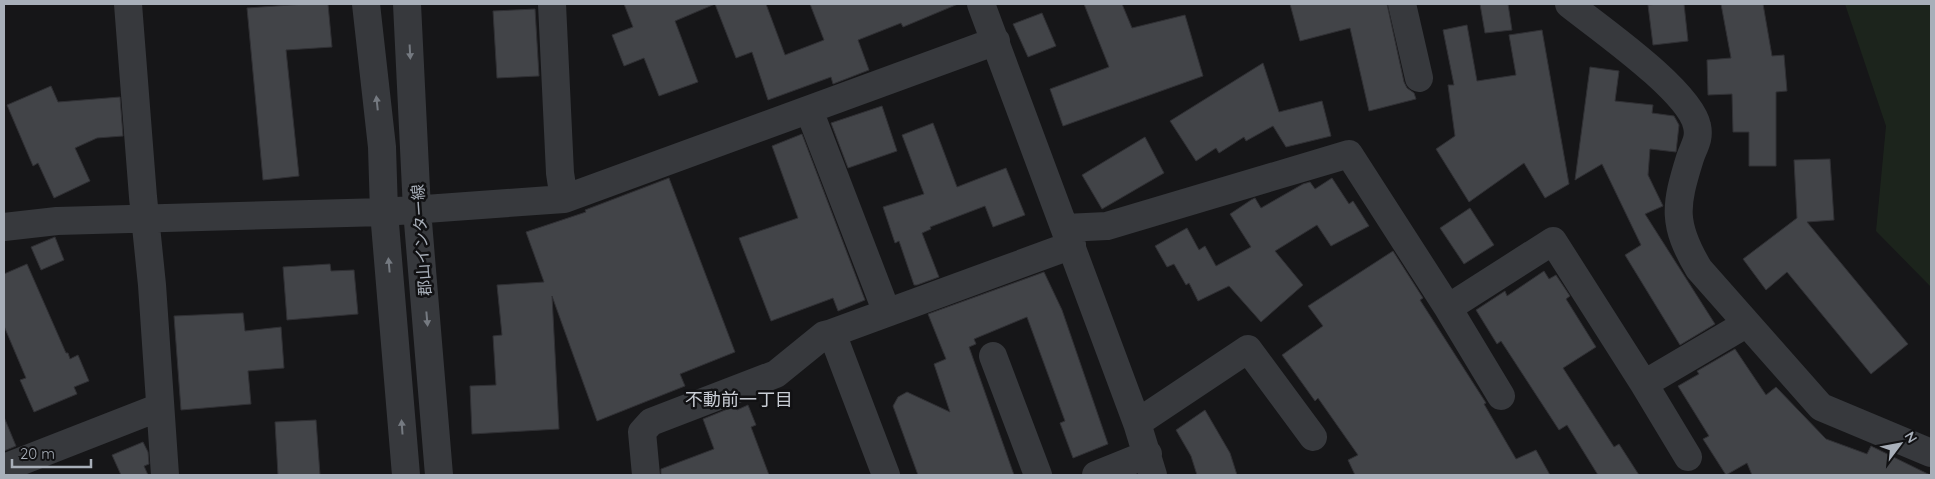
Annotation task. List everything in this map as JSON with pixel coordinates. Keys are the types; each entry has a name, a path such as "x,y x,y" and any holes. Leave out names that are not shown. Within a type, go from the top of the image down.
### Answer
{"street":[{"path":"128,4 165,475"},
{"path":"366,4 382,147 384,212 406,475"},
{"name":"郡山インター線","path":"408,4 417,210 439,475"},
{"path":"552,4 560,173 564,199"},
{"path":"1402,4 1419,78"},
{"path":"1569,4 1663,80 1681,98 1697,123 1699,139 1679,194 1678,217 1685,246 1699,269 1821,407 1931,453"},
{"path":"983,5 1151,465 1096,475"},
{"path":"4,227 57,221 384,212 564,199 996,41"},
{"path":"809,110 887,313"},
{"path":"646,475 642,432 651,422 776,374 824,335 887,313 1068,237 1349,154 1448,308 1501,396"},
{"path":"1448,308 1553,240 1688,457"},
{"path":"1644,384 1746,324"},
{"path":"832,333 886,475"},
{"path":"1137,423 1248,349 1313,436"},
{"path":"993,356 1038,475"},
{"path":"4,468 160,407"}],"shaded area":[{"path":"1845,4 1931,4 1931,287 1876,231 1886,126"}],"building":[{"path":"328,4 332,47 286,50 299,176 263,180 247,8"},
{"path":"624,4 715,4 675,21 698,82 659,96 644,58 624,66 612,35 633,27"},
{"path":"715,4 766,4 785,55 824,40 810,4 958,4 903,27 901,23 858,40 869,70 833,84 831,77 768,100 752,52 736,58"},
{"path":"1084,4 1122,4 1132,28 1185,15 1203,76 1063,126 1050,89 1109,67"},
{"path":"1290,4 1387,4 1404,82 1407,88 1414,93 1416,99 1369,111 1350,28 1300,41"},
{"path":"1480,4 1508,4 1512,30 1485,33"},
{"path":"1684,4 1688,41 1653,45 1648,5"},
{"path":"1721,4 1763,4 1772,56 1784,55 1787,91 1776,92 1776,166 1749,166 1749,132 1733,132 1732,94 1708,95 1707,60 1731,58"},
{"path":"535,9 539,76 497,78 493,11"},
{"path":"1042,13 1056,46 1028,57 1013,24"},
{"path":"1467,25 1477,81 1516,75 1509,35 1542,30 1569,184 1545,198 1524,163 1469,202 1436,149 1455,136 1448,85 1454,85 1443,30"},
{"path":"1263,63 1279,112 1322,101 1331,136 1286,147 1273,126 1246,141 1244,137 1219,153 1216,148 1196,161 1170,121"},
{"path":"1590,67 1619,71 1615,101 1653,105 1652,113 1674,116 1679,125 1676,152 1650,149 1648,175 1663,206 1645,214 1715,324 1680,345 1625,255 1641,245 1602,164 1575,180"},
{"path":"51,86 58,102 120,97 123,136 97,138 75,148 90,181 54,198 38,163 33,166 7,105"},
{"path":"882,106 897,151 848,168 831,123"},
{"path":"933,123 957,187 1006,168 1025,215 993,227 985,206 930,227 931,229 922,233 939,277 914,285 899,241 895,243 883,207 924,194 902,135"},
{"path":"802,134 865,300 838,311 833,298 771,321 739,238 798,218 772,146"},
{"path":"1145,137 1164,173 1102,209 1082,175"},
{"path":"1830,159 1834,220 1807,222 1908,344 1871,374 1787,272 1766,290 1743,259 1797,218 1794,160"},
{"path":"669,178 735,352 680,374 685,386 597,421 552,296 559,429 472,434 470,386 496,385 493,336 502,335 497,285 544,282 526,232 586,212 585,210"},
{"path":"1332,178 1349,204 1353,201 1369,226 1331,246 1317,225 1275,251 1303,285 1261,322 1229,286 1198,301 1189,283 1186,285 1174,264 1167,267 1155,246 1187,228 1199,250 1205,246 1216,266 1251,247 1230,214 1255,198 1261,208 1303,184 1310,182 1315,189"},
{"path":"1470,208 1494,245 1464,264 1440,228"},
{"path":"55,237 64,260 41,270 31,247"},
{"path":"1393,251 1423,298 1420,300 1486,403 1484,404 1516,459 1536,450 1550,475 1355,475 1348,460 1358,455 1318,398 1315,401 1282,355 1323,326 1308,306"},
{"path":"27,264 66,353 68,353 70,359 78,355 89,381 74,387 77,394 34,412 20,380 26,378 4,326 4,274"},
{"path":"330,264 331,271 354,270 358,314 287,320 283,267"},
{"path":"1544,271 1549,279 1556,275 1570,296 1566,299 1596,347 1563,368 1614,447 1619,444 1639,475 1598,475 1567,425 1559,430 1501,341 1497,344 1476,310 1505,291 1507,296"},
{"path":"1044,272 1062,310 1108,444 1073,458 1060,423 1065,421 1027,317 974,339 976,344 969,347 1014,475 918,475 893,406 898,397 907,392 950,412 934,364 946,359 928,314"},
{"path":"243,313 245,331 281,327 284,368 248,371 251,404 181,410 174,316"},
{"path":"1735,349 1766,395 1776,387 1826,439 1867,454 1871,446 1930,475 1752,475 1747,463 1726,475 1703,439 1709,436 1678,386 1699,374 1697,371"},
{"path":"748,405 756,425 751,427 769,475 661,475 661,469 714,449 703,419 735,406 737,410"},
{"path":"1205,410 1230,453 1237,475 1197,475 1191,456 1176,430"},
{"path":"4,417 16,446 4,451"},
{"path":"316,420 320,475 278,475 275,422"},
{"path":"143,442 148,452 149,464 144,466 148,475 121,475 112,455"}],"district":[{"name":"不動前一丁目","path":"739,400"}]}
